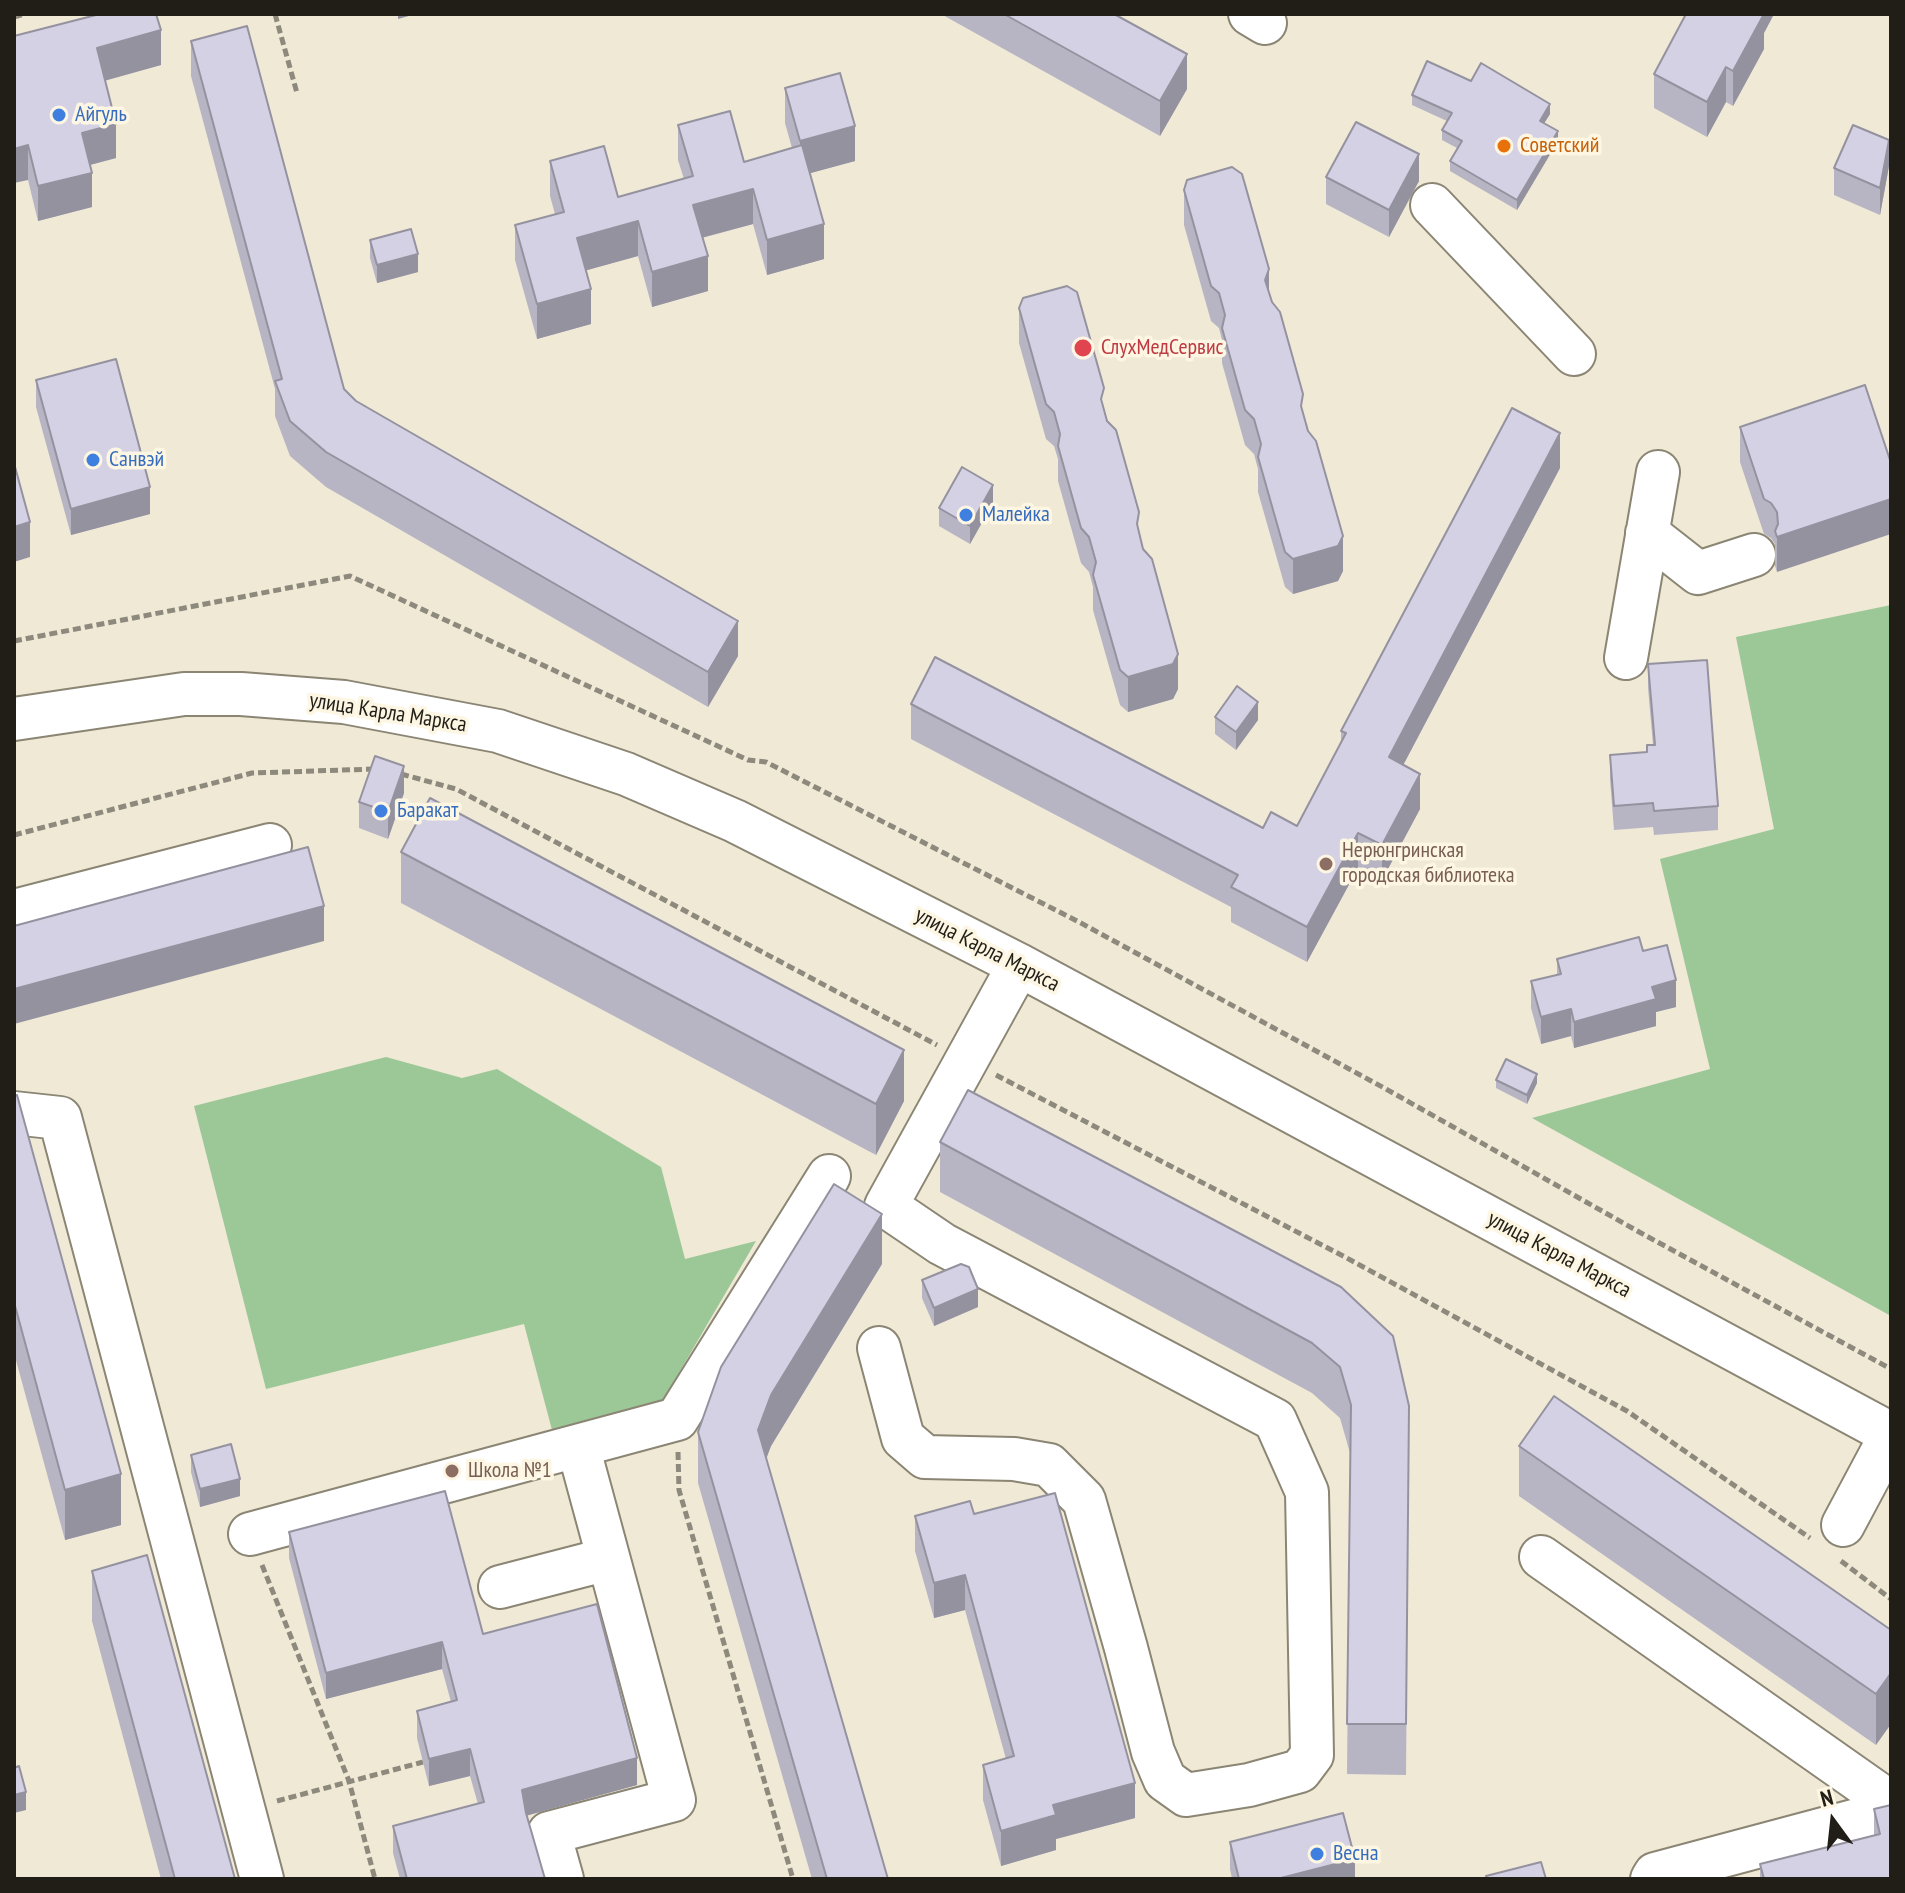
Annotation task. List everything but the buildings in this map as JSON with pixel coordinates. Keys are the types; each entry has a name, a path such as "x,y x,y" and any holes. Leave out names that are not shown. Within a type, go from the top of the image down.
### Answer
{"street":[{"path":"1432,205 1574,354"},
{"path":"1626,658 1658,472"},
{"path":"1647,533 1698,573 1754,555"},
{"name":"улица Карла Маркса","path":"14,719 184,694 241,694 344,702 498,731 626,774 735,821 1019,965 1891,1434"},
{"path":"14,911 270,845"},
{"path":"879,1348 903,1438 925,1457 1014,1459 1049,1465 1084,1500 1153,1752 1165,1780 1186,1795 1249,1785 1300,1771 1312,1755 1307,1492 1275,1420 942,1244 886,1206 1019,965"},
{"path":"14,1113 60,1118 262,1879"},
{"path":"250,1534 677,1419 829,1176"},
{"path":"1843,1525 1891,1434"},
{"path":"562,1879 549,1833 674,1800 578,1446"},
{"path":"1541,1557 1891,1803"},
{"path":"500,1587 608,1559"},
{"path":"1652,1879 1655,1874 1891,1811"}],"path":[{"path":"14,17 25,14"},
{"path":"275,14 297,93"},
{"path":"677,1419 679,1490 793,1879"},
{"path":"250,1534 349,1781 375,1879"},
{"path":"243,1809 423,1762"}],"green space":[{"path":"1891,605 1891,1316 1532,1118 1710,1069 1660,859 1774,829 1736,637"},
{"path":"386,1057 462,1078 497,1069 661,1167 685,1259 756,1241 663,1400 552,1430 524,1324 266,1389 194,1106"}],"place":[{"name":"Айгуль","path":"59,115"},
{"name":"Советский","path":"1504,146"},
{"name":"СлухМедСервис","path":"1083,348"},
{"name":"Санвэй","path":"93,460"},
{"name":"Малейка","path":"966,515"},
{"name":"Баракат","path":"381,811"},
{"name":"Нерюнгринская городская библиотека","path":"1326,864"},
{"name":"Школа №1","path":"452,1471"},
{"name":"Весна","path":"1317,1854"}]}
